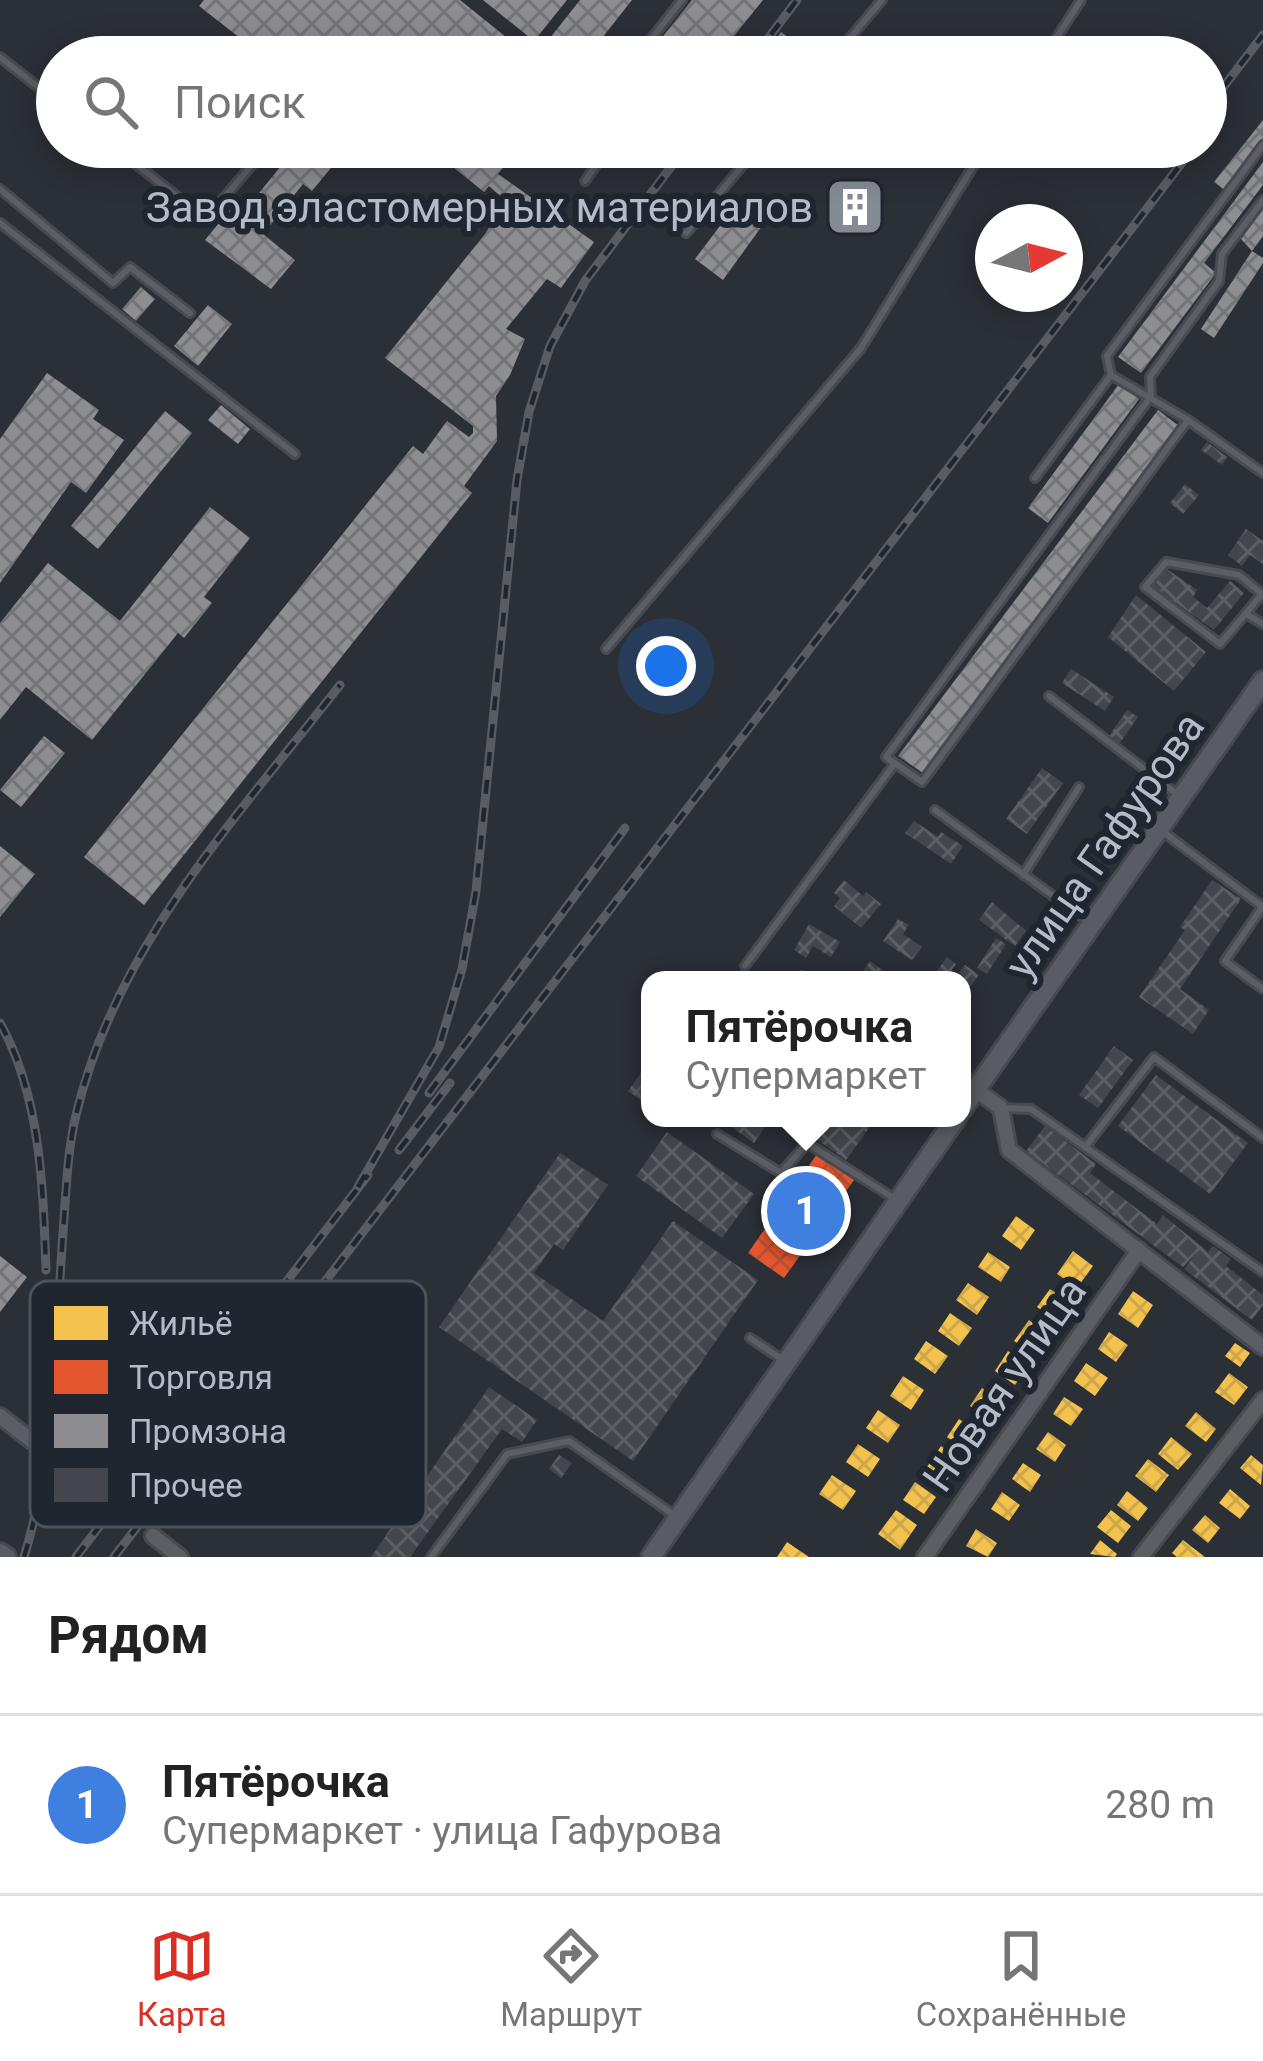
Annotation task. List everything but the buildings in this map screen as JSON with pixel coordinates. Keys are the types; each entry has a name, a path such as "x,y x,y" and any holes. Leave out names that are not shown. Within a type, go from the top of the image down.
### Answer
{"main road":[{"name":"улица Гафурова","path":"971,1091 1263,681"},
{"path":"651,1557 950,1127"}],"street":[{"path":"971,1098 1001,1108 1010,1150 1263,1347"},
{"name":"Новая улица","path":"925,1557 1139,1250"},
{"path":"1141,1557 1263,1400"},
{"path":"0,1416 30,1439"},
{"path":"153,1536 180,1557"}],"lane":[{"path":"653,36 682,0"},
{"path":"852,36 882,0"},
{"path":"1058,36 1081,0"},
{"path":"0,57 36,85"},
{"path":"1263,146 1107,356 1111,374 1263,473"},
{"path":"141,168 206,219 249,168"},
{"path":"585,181 595,168"},
{"path":"686,233 740,168"},
{"path":"606,649 861,348 972,168"},
{"path":"0,189 113,283 130,267 190,313"},
{"path":"1188,421 922,782 886,757 1150,396 1150,377 1219,281 1222,254 1263,200"},
{"path":"0,223 295,454"},
{"path":"1035,478 1111,374"},
{"path":"1166,562 1239,575 1262,594 1248,615 1220,644 1145,587 1166,562"},
{"path":"1248,615 1263,624"},
{"path":"1049,696 1181,798"},
{"path":"745,966 895,763"},
{"path":"1023,875 1079,787"},
{"path":"935,810 1092,925"},
{"path":"1159,829 1263,906 1225,961 1263,989"},
{"path":"1085,1147 1154,1057 1263,1138"},
{"path":"1001,1108 1031,1109 1263,1272"},
{"path":"717,1134 781,1173 807,1143 898,1201"},
{"path":"751,1338 786,1362"},
{"path":"431,1557 507,1454 569,1442 678,1518"}],"railway":[{"path":"770,36 797,0"},
{"path":"1227,82 1263,35"},
{"path":"358,1187 439,1047 462,969 476,891 517,480 529,412 550,346 585,281 670,168"},
{"path":"325,1281 1178,168"},
{"path":"60,1281 76,1115 120,995 184,887 340,685"},
{"path":"429,1093 625,828"},
{"path":"0,1023 14,1051 32,1112 46,1270"},
{"path":"399,1150 450,1083"},
{"path":"287,1281 368,1175"},
{"path":"24,1557 32,1527"},
{"path":"76,1557 99,1527"},
{"path":"114,1557 137,1527"}],"place":[{"name":"Завод эластомерных материалов","path":"855,207"},
{"name":"Пятёрочка","path":"806,1211"}]}
